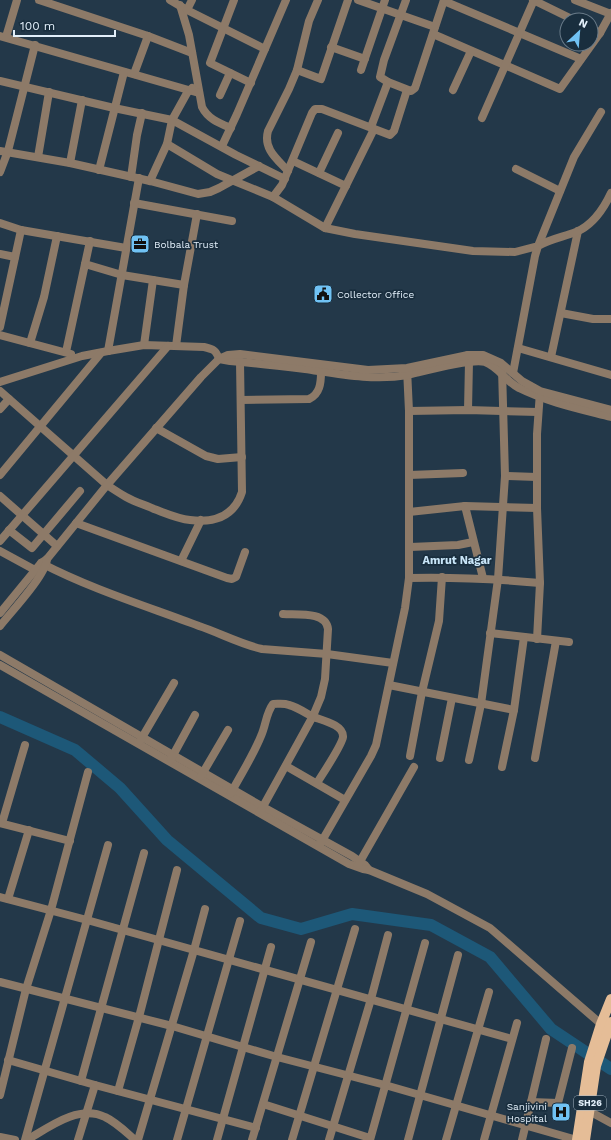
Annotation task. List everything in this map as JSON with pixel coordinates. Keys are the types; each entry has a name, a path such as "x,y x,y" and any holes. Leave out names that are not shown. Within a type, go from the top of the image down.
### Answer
{"main road":[{"name":"SH26","path":"601,1044 600,1024 611,999"},
{"name":"SH26","path":"577,1140 592,1064 611,1022"},
{"name":"SH26","path":"585,1140 589,1111 592,1064"}],"street":[{"path":"17,0 3,36 124,72 199,92"},
{"path":"39,0 49,2 148,36 192,53"},
{"path":"171,0 223,28 265,48"},
{"path":"184,8 192,0"},
{"path":"234,0 210,64 251,83"},
{"path":"222,146 251,83 286,0"},
{"path":"286,175 271,153 267,145 266,137 297,70 310,21 318,0"},
{"path":"297,70 320,79 348,0"},
{"path":"358,0 400,15 471,51 560,90 581,59 605,29 611,14 575,0"},
{"path":"361,70 385,0"},
{"path":"406,0 380,76 388,82 407,90 411,91 415,88 444,0 581,59"},
{"path":"482,118 518,33 534,0 559,12"},
{"path":"184,8 202,107 211,119 231,128"},
{"path":"134,74 148,36"},
{"path":"0,172 4,151 35,45"},
{"path":"331,47 365,59"},
{"path":"453,90 471,51"},
{"path":"99,170 124,72"},
{"path":"220,96 230,73"},
{"path":"0,81 172,120 259,166 286,175"},
{"path":"150,181 167,144 172,120 190,90 197,82"},
{"path":"325,228 372,128 388,82"},
{"path":"273,197 286,175 315,109 322,109 387,134 392,133 407,90"},
{"path":"38,157 50,92"},
{"path":"70,163 82,100"},
{"path":"513,373 538,246 574,157 601,112"},
{"path":"0,475 105,352 122,275 134,203 137,135 142,113"},
{"path":"319,173 338,133"},
{"path":"167,144 217,174 273,197 325,228 355,234 473,251 515,252 538,246 545,242 578,231 607,208 611,193"},
{"path":"4,151 135,177 198,194 210,192 259,166"},
{"path":"293,160 346,186"},
{"path":"516,169 560,191"},
{"path":"134,203 232,221"},
{"path":"0,541 74,455 172,346 197,214"},
{"path":"0,223 21,230 126,248"},
{"path":"0,327 21,230"},
{"path":"551,357 578,231"},
{"path":"30,343 44,297 57,236"},
{"path":"66,352 90,241"},
{"path":"0,254 15,257"},
{"path":"85,264 122,275 184,285"},
{"path":"144,345 153,280"},
{"path":"561,313 592,319 611,319"},
{"path":"0,335 82,356"},
{"path":"0,382 82,356 144,345 204,347 217,352 219,359"},
{"path":"518,348 611,375"},
{"path":"0,614 107,485 201,377 219,359 228,355 240,354 368,370 407,371"},
{"path":"219,359 376,378 483,355 501,363 540,394 611,410"},
{"path":"469,358 485,362 495,367 514,386 611,417"},
{"path":"468,410 469,358"},
{"path":"0,391 107,485 125,497 189,520 201,520 225,516 236,506 242,492 240,362"},
{"path":"469,760 481,704 498,579 505,476 501,363"},
{"path":"320,843 376,746 409,578 410,512 408,475 409,410 407,371"},
{"path":"241,400 309,399 314,397 317,393 321,382 321,372"},
{"path":"537,638 540,583 537,477 538,412 540,394"},
{"path":"0,409 8,399"},
{"path":"409,410 538,412"},
{"path":"156,428 182,444 206,456 218,459 242,457"},
{"path":"408,475 462,473"},
{"path":"505,476 537,477"},
{"path":"9,530 32,548 80,491"},
{"path":"0,496 57,546"},
{"path":"410,512 465,506 537,508"},
{"path":"465,506 482,578"},
{"path":"181,561 201,520"},
{"path":"76,523 232,579 236,577 244,552"},
{"path":"410,547 458,545 473,542"},
{"path":"0,551 42,564 107,592 201,626 252,647 327,654 393,663"},
{"path":"0,626 32,586 42,564"},
{"path":"410,756 422,692 439,621 442,577"},
{"path":"409,578 482,578 540,583"},
{"path":"261,810 313,716 324,688 328,629 326,622 316,616 283,614"},
{"path":"490,633 569,642"},
{"path":"502,767 514,710 524,637"},
{"path":"535,758 556,641"},
{"path":"0,655 141,741 320,843 359,864 365,865 369,870 427,894 490,928 600,1024"},
{"path":"0,665 141,741"},
{"path":"141,741 174,683"},
{"path":"389,685 514,710"},
{"path":"440,758 452,698"},
{"path":"231,793 253,753 265,727 269,710 274,704 290,705 329,722 342,732 343,738 317,783"},
{"path":"172,759 195,715"},
{"path":"201,776 228,730"},
{"path":"25,745 1,823 70,841"},
{"path":"286,766 345,800"},
{"path":"359,864 414,767"},
{"path":"0,1095 3,1070 8,1060 26,989 51,910 88,772"},
{"path":"29,830 4,898 512,1039"},
{"path":"26,1140 64,998 108,845"},
{"path":"81,1081 144,852"},
{"path":"118,1091 160,941 177,870"},
{"path":"26,1140 71,1116 86,1113 99,1114 106,1117 137,1140 172,1026 205,909"},
{"path":"177,1140 240,921"},
{"path":"292,1140 355,929"},
{"path":"329,1140 349,1075 388,935"},
{"path":"252,1140 311,942"},
{"path":"263,1104 370,1139 425,944"},
{"path":"217,1140 271,947"},
{"path":"408,1140 458,955"},
{"path":"0,982 172,1026 277,1057 349,1075 577,1140"},
{"path":"446,1140 489,992"},
{"path":"484,1140 517,1024"},
{"path":"522,1140 546,1039"},
{"path":"531,1102 558,1103 572,1048"},
{"path":"8,1060 256,1128"},
{"path":"78,1140 95,1085"},
{"path":"589,1111 611,1123"},
{"path":"0,1137 15,1140"}],"waterway":[{"path":"0,717 75,750 120,788 167,840 261,918 301,929 352,914 431,925 490,957 551,1029 611,1069"}],"place":[{"name":"Bolbala Trust","path":"140,244"},
{"name":"Collector Office","path":"323,294"},
{"name":"Sanjivini Hospital","path":"561,1112"}],"district":[{"name":"Amrut Nagar","path":"457,560"}]}
